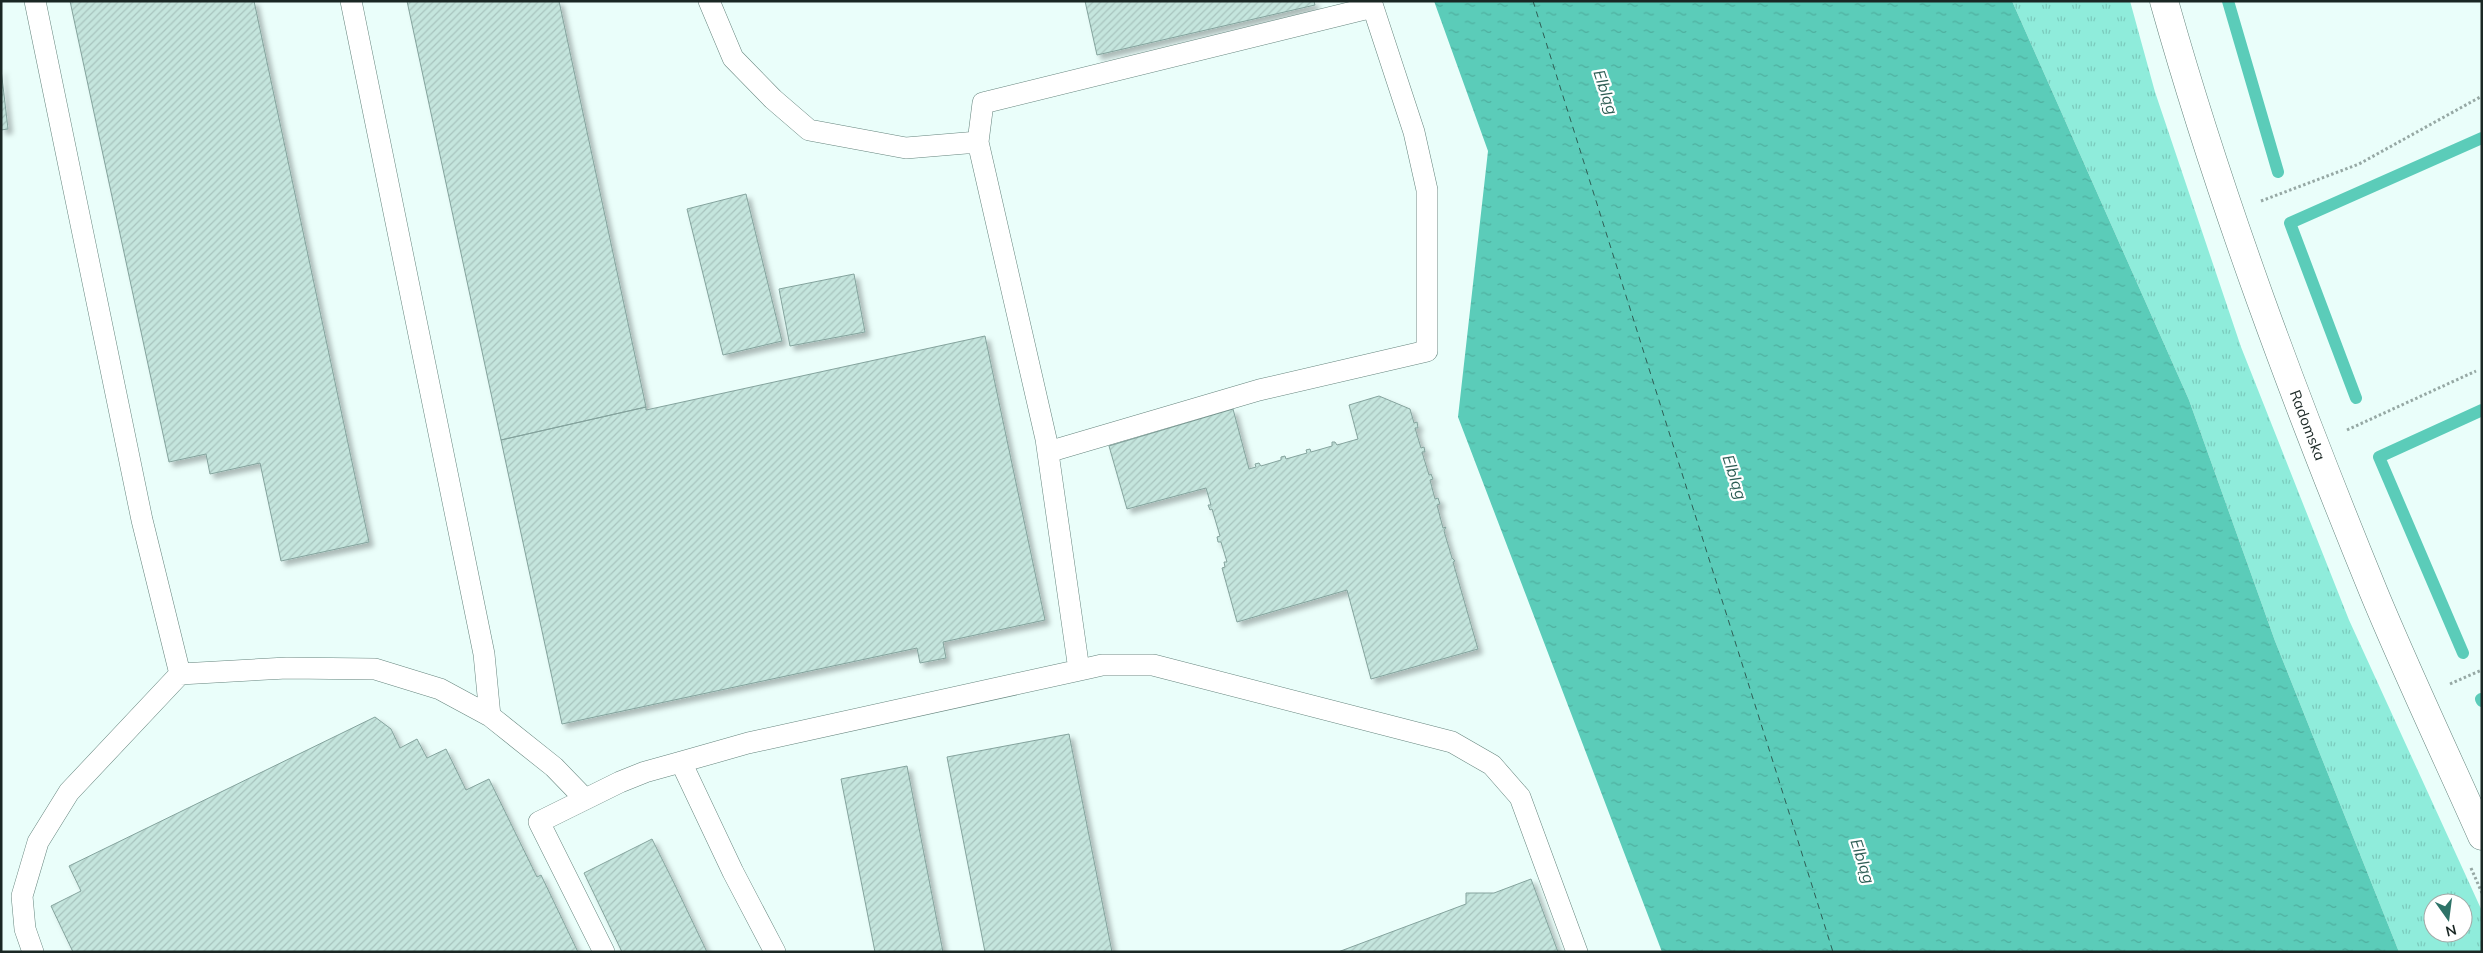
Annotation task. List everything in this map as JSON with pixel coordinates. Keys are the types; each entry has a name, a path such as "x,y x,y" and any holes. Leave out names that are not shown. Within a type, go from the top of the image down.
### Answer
{"street":[{"name":"Radomska","path":"2164,1 2185,74 2274,338 2375,595 2482,836"}],"lane":[{"path":"35,1 140,510 180,674"},
{"path":"351,1 484,654 490,716"},
{"path":"709,1 734,58 773,99 809,130 906,148 978,142"},
{"path":"1048,452 1260,390 1427,351 1427,190 1414,132 1372,4 983,103 978,142 1048,452 1079,670"},
{"path":"604,952 539,822 584,798 645,772 748,743 1102,665 1153,665 1452,742 1492,765 1520,797 1577,952"},
{"path":"33,952 25,929 22,896 38,842 70,792 180,674 287,668 375,669 440,689 490,716 554,767 584,798"},
{"path":"681,762 733,872 775,952"}],"path":[{"path":"2232,212 2359,164 2482,96"},
{"path":"2316,444 2476,370"}],"green space":[{"path":"2012,1 2130,1 2155,92 2241,347 2349,620 2482,911 2482,952 2399,952 2275,641 2189,400"}],"water":[{"name":"Elbląg","path":"1434,1 2012,1 2189,400 2275,641 2399,952 1662,952 1458,417 1488,151"}],"building":[{"path":"70,1 254,1 369,542 281,561 260,463 210,474 206,454 169,462"},
{"path":"407,1 559,1 646,407 501,440"},
{"path":"1085,1 1314,1 1315,5 1097,55"},
{"path":"1,69 8,129 1,130"},
{"path":"746,194 782,341 723,355 687,209"},
{"path":"854,274 865,332 790,346 779,289"},
{"path":"985,336 1045,620 943,642 946,658 920,663 917,648 562,724 501,440 646,407 646,410"},
{"path":"1379,396 1410,409 1414,423 1417,422 1418,428 1415,428 1421,448 1424,447 1425,452 1422,452 1429,475 1431,474 1433,479 1430,480 1435,499 1438,498 1440,504 1437,505 1443,528 1446,527 1444,531 1452,558 1455,561 1453,562 1478,649 1371,679 1347,590 1237,622 1222,568 1225,567 1224,562 1227,562 1221,542 1218,542 1217,537 1220,536 1212,509 1210,510 1208,505 1211,505 1206,488 1127,509 1109,446 1233,409 1249,469 1256,467 1255,464 1259,463 1261,466 1281,460 1281,457 1285,456 1286,459 1307,453 1306,450 1310,449 1311,452 1332,446 1332,442 1335,442 1337,445 1358,439 1349,405"},
{"path":"375,717 391,729 400,748 417,739 427,758 446,749 466,790 489,779 537,877 541,875 578,952 73,952 51,906 81,891 69,866"},
{"path":"1069,734 1112,952 985,952 947,757"},
{"path":"907,766 943,952 875,952 841,779"},
{"path":"652,839 707,952 622,952 584,873"},
{"path":"1531,879 1558,952 1338,952 1466,904 1466,893 1494,893"}],"waterway":[{"path":"2228,1 2278,172"},
{"path":"2356,398 2290,223 2482,138"},
{"path":"2463,653 2379,457 2482,410"}],"ferry route":[{"path":"1533,1 1833,952"}]}
